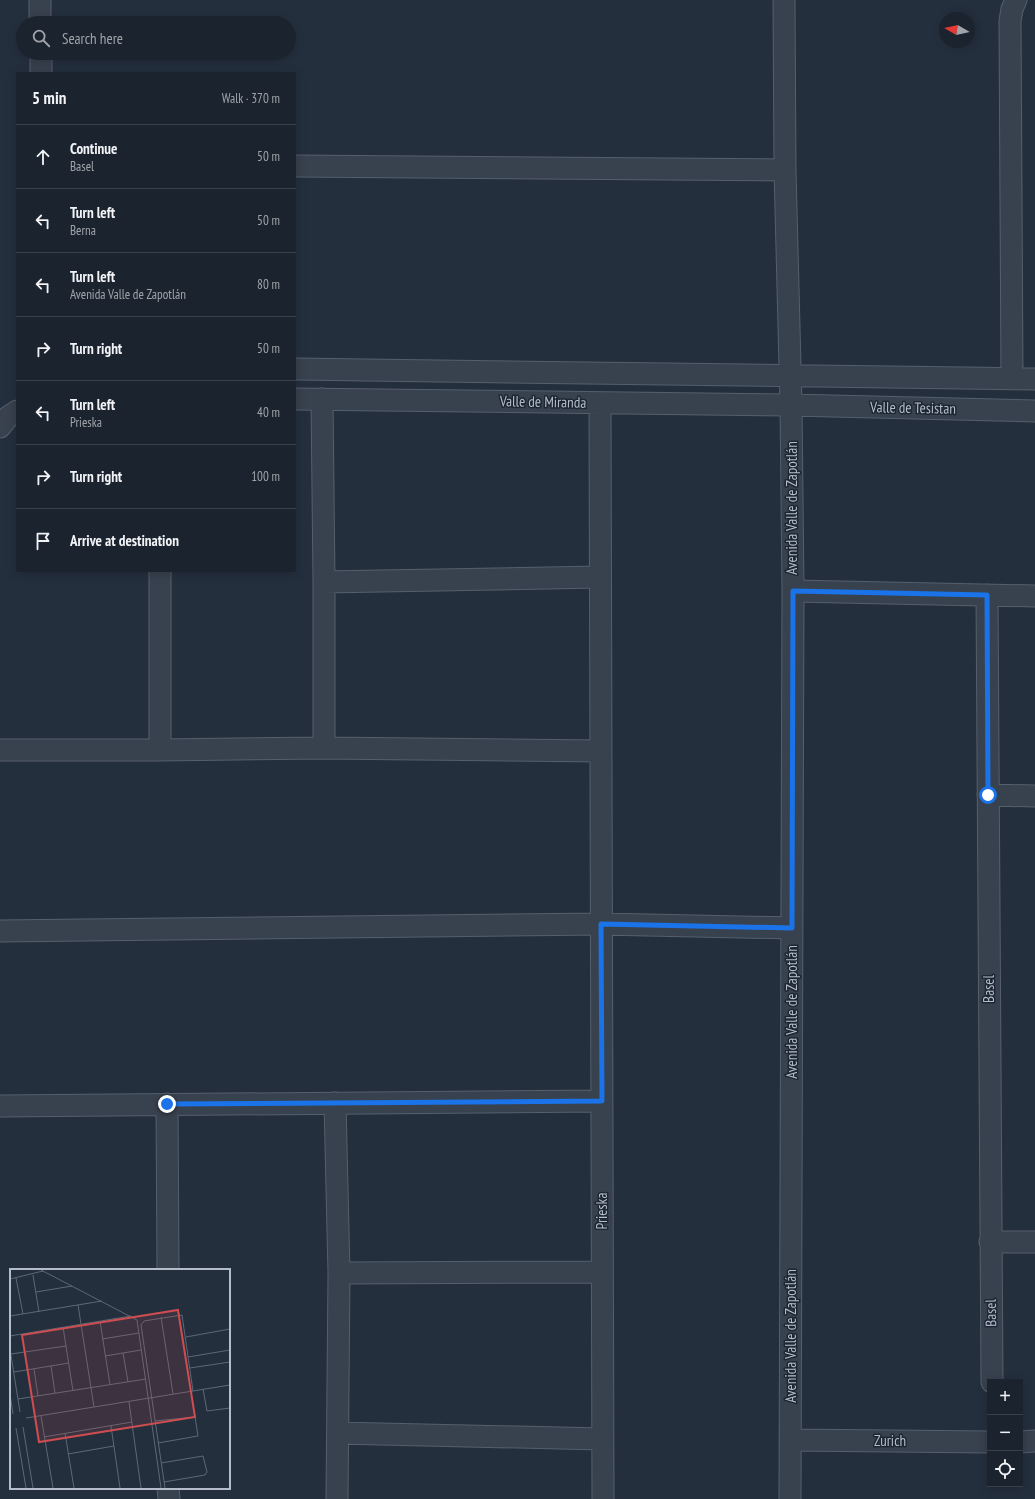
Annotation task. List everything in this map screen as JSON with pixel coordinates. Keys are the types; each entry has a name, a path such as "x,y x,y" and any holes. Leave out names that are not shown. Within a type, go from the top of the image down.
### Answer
{"street":[{"path":"40,0 40,16"},
{"name":"Avenida Valle de Zapotlán","path":"784,0 785,170 791,406 793,591 790,1499"},
{"path":"1012,379 1010,22 1012,9 1016,0"},
{"path":"41,60 41,72"},
{"path":"296,166 785,170"},
{"path":"296,369 1035,379"},
{"name":"Valle de Miranda","path":"296,399 791,406"},
{"path":"322,399 324,748"},
{"name":"Prieska","path":"600,403 602,1499"},
{"name":"Valle de Tesistan","path":"791,406 1035,411"},
{"path":"0,427 8,416 16,412"},
{"path":"160,572 160,750"},
{"path":"324,582 600,577"},
{"path":"793,591 1035,596"},
{"name":"Basel","path":"987,595 992,1379"},
{"path":"0,750 324,748 601,751"},
{"path":"988,795 1035,796"},
{"path":"0,931 601,924 792,928"},
{"path":"0,1106 602,1101"},
{"path":"335,1103 339,1273 337,1499"},
{"path":"167,1104 168,1269"},
{"path":"990,1242 1035,1242"},
{"path":"339,1273 602,1272"},
{"path":"338,1434 602,1439"},
{"name":"Zurich","path":"791,1440 987,1442"},
{"path":"1023,1442 1035,1442"}],"route":[{"path":"167,1104 602,1101 601,924 792,928 793,591 987,595 988,795"}]}
